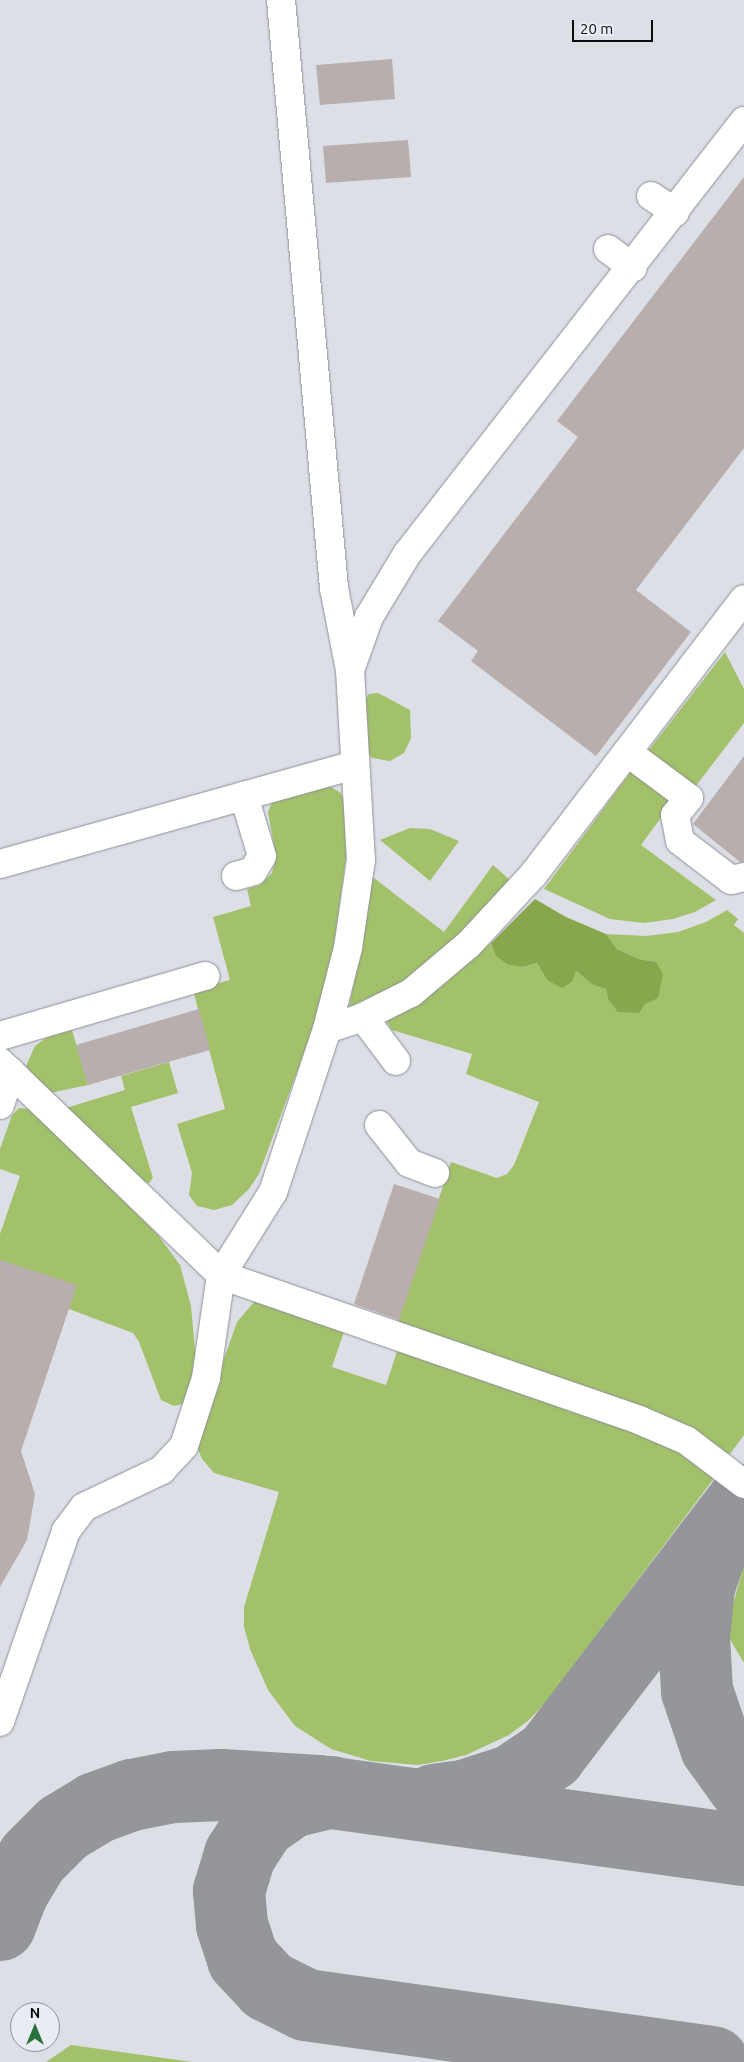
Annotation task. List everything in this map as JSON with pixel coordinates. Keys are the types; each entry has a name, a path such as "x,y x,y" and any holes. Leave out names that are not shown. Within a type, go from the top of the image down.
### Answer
{"lane":[{"path":"0,1722 66,1531 84,1507 162,1470 184,1446 206,1378 221,1275 273,1192 327,1029 348,948 361,860 350,670 334,588 281,0"},
{"path":"350,670 369,617 407,554 633,268 744,121"},
{"path":"651,196 675,212"},
{"path":"608,249 633,268"},
{"path":"327,1029 363,1017 411,993 469,944 532,875 744,599"},
{"path":"627,752 689,798 676,815 680,840 731,880 744,877"},
{"path":"0,864 354,765"},
{"path":"236,876 254,871 262,856 244,796"},
{"path":"0,1036 205,976"},
{"path":"363,1017 396,1061"},
{"path":"6,1067 221,1275 639,1420 686,1440 744,1484"},
{"path":"0,1104 6,1067"},
{"path":"379,1124 409,1163 435,1173"}],"green space":[{"path":"725,652 744,689 744,723 692,791 645,755"},
{"path":"378,693 410,710 411,738 404,753 390,761 372,758 364,750 364,701 369,694"},
{"path":"633,769 674,800 641,845 716,900 695,912 673,919 644,923 610,919 544,889"},
{"path":"319,785 331,787 341,793 345,806 346,857 334,944 314,1026 259,1174 249,1189 232,1205 214,1210 197,1206 189,1195 192,1173 177,1124 225,1109 193,990 230,980 213,917 251,906 247,889 260,885 272,873 276,856 268,812 272,802"},
{"path":"410,828 430,829 459,841 430,881 380,840"},
{"path":"493,865 509,879 510,886 461,937 405,981 349,1007 361,949 370,875 444,932"},
{"path":"535,899 566,917 606,934 617,949 639,959 656,962 663,974 658,998 645,1004 639,1013 618,1012 608,999 606,989 593,985 576,971 572,982 562,988 547,980 537,963 523,967 507,964 495,955 491,943"},
{"path":"727,910 738,919 734,925 744,933 744,1435 730,1454 397,1325 451,1162 497,1178 507,1174 514,1165 539,1102 466,1074 472,1054 392,1030 385,1019 458,971 491,943 495,955 523,967 537,963 547,980 576,971 593,985 606,989 608,999 656,962 639,959 617,949 606,934 646,936 678,932 706,922"},
{"path":"72,1030 88,1085 50,1093 26,1066 35,1046 46,1038"},
{"path":"169,1062 178,1093 131,1107 153,1178 149,1183 142,1182 66,1108 125,1090 121,1076"},
{"path":"19,1108 28,1109 37,1115 158,1235 180,1265 191,1306 196,1361 194,1377 186,1400 182,1404 174,1406 161,1400 139,1342 133,1333 69,1309 0,1260 0,1234 20,1176 0,1169 0,1149 12,1115"},
{"path":"255,1301 345,1329 332,1367 386,1385 398,1348 655,1439 718,1473 547,1701 529,1720 509,1735 466,1755 442,1761 418,1765 371,1761 331,1749 295,1726 268,1690 250,1649 244,1627 244,1607 279,1492 214,1473 202,1459 197,1447 198,1432 237,1322"},
{"path":"744,1566 744,1663 728,1636 727,1624"},
{"path":"71,2045 192,2062 46,2062"}],"building":[{"path":"392,59 395,99 320,105 316,65"},
{"path":"408,140 411,177 326,183 323,146"},
{"path":"744,177 744,448 636,590 691,632 596,756 471,661 478,651 438,621 578,437 557,421"},
{"path":"744,756 744,862 740,862 693,824"},
{"path":"199,1009 210,1050 88,1085 76,1045"},
{"path":"394,1184 440,1199 399,1320 354,1304"},
{"path":"0,1260 77,1285 21,1451 35,1494 27,1540 0,1587"}],"taxiway":[{"path":"434,1800 464,1796 513,1780 550,1755 744,1500"},
{"path":"711,1552 699,1586 694,1637 697,1691 716,1747 744,1786"},
{"path":"0,1925 12,1893 33,1858 63,1828 96,1808 132,1795 173,1787 221,1785 318,1791 744,1850"},
{"path":"332,1792 291,1802 260,1824 240,1855 229,1891 232,1925 243,1959 268,1986 306,2005 713,2062"}]}
